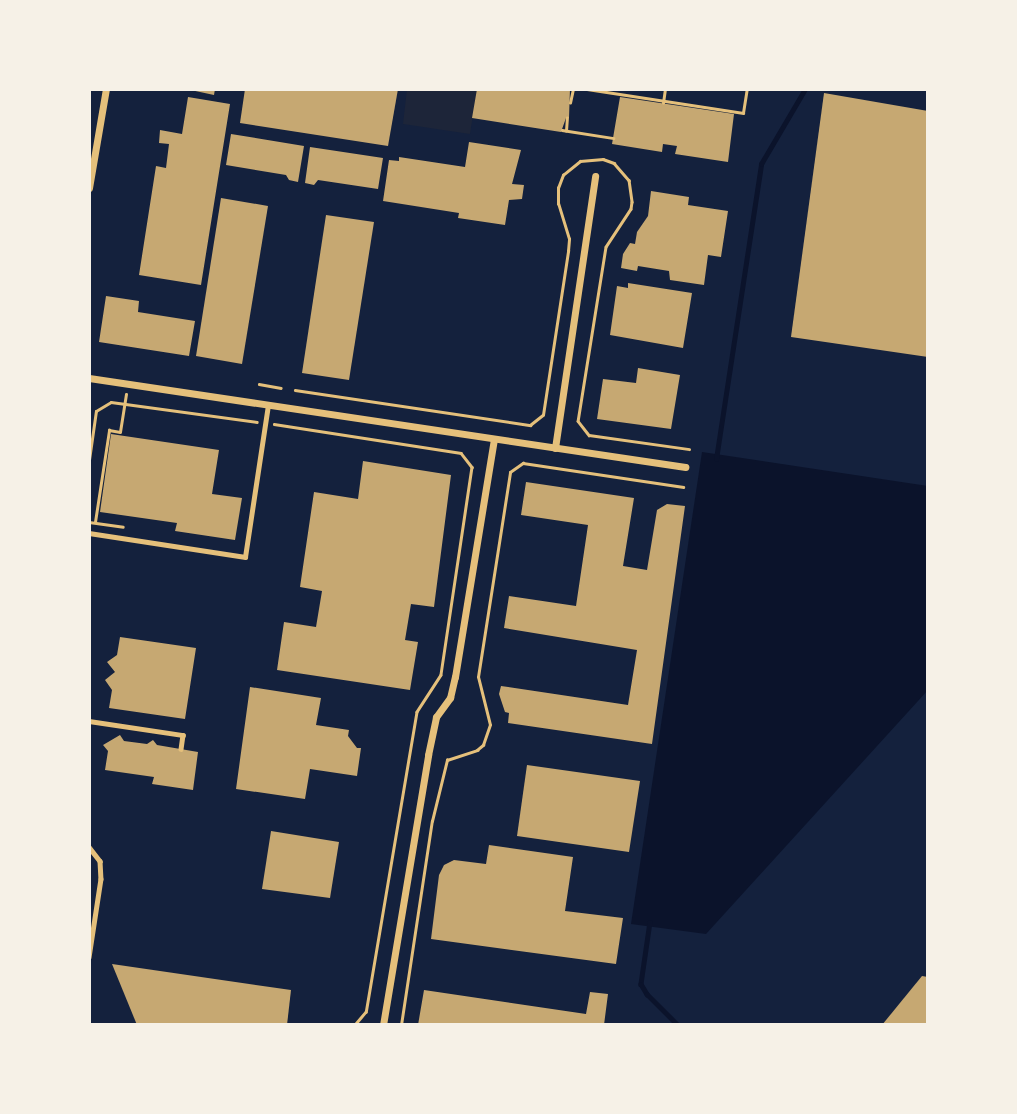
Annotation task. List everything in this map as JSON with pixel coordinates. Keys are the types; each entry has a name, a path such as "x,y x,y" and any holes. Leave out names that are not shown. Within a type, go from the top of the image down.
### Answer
{"street":[{"path":"89,188 106,89"},
{"path":"555,448 595,176"},
{"path":"89,378 685,467"},
{"path":"383,1025 428,755 436,717 450,698 455,677 494,439"}],"lane":[{"path":"89,533 245,556 268,405"},
{"path":"89,721 183,736 181,749"},
{"path":"89,847 100,861 101,879 89,957"}],"path":[{"path":"570,103 573,89"},
{"path":"587,89 743,113 747,89"},
{"path":"663,102 665,89"},
{"path":"567,118 564,130 613,138"},
{"path":"295,390 530,425 543,415 568,251 569,239 558,204 558,188 563,175 580,161 603,159 614,163 629,180 632,202 631,209 606,247 578,421 589,435 688,449"},
{"path":"95,523 109,430 120,432 128,384"},
{"path":"259,384 281,388"},
{"path":"89,460 96,411 111,402 461,453 472,467 441,675 423,701 415,724 366,1012 355,1025"},
{"path":"401,1025 432,821 447,760 477,750 483,745 489,725 478,677 510,472 523,463 683,487"},
{"path":"89,522 123,527"}],"shaded area":[{"path":"407,89 477,89 470,134 403,124"},
{"path":"702,452 928,486 928,690 706,934 631,924"}],"building":[{"path":"186,89 215,89 214,95"},
{"path":"245,89 398,89 388,146 240,123"},
{"path":"477,89 570,89 569,118 566,118 561,132 472,118"},
{"path":"824,93 928,111 928,357 791,337"},
{"path":"188,97 230,104 201,285 139,275 156,166 166,168 169,144 159,143 160,130 182,134"},
{"path":"620,97 734,114 728,162 675,154 677,146 663,144 662,152 612,144"},
{"path":"231,134 304,146 298,182 289,180 286,175 226,165"},
{"path":"469,142 521,150 512,184 524,185 522,199 509,200 505,225 458,218 459,213 383,201 389,160 399,161 399,157 465,167"},
{"path":"310,147 383,158 378,189 318,180 314,185 305,183"},
{"path":"651,191 689,197 688,205 728,211 721,257 708,255 704,285 670,280 669,271 638,266 637,271 621,268 623,254 630,243 635,244 637,232 648,216"},
{"path":"221,198 268,206 242,364 196,356"},
{"path":"326,215 374,222 349,380 302,373"},
{"path":"628,283 692,293 683,348 610,335 617,286 628,288"},
{"path":"106,296 139,301 138,312 195,321 189,356 99,342"},
{"path":"638,368 680,375 671,429 597,419 603,379 636,383"},
{"path":"111,434 219,450 212,494 242,498 235,540 175,531 177,523 100,512"},
{"path":"363,461 451,475 434,607 411,604 405,640 418,642 410,690 277,670 284,622 316,627 322,591 300,587 314,492 358,499"},
{"path":"526,482 634,498 623,566 647,570 657,510 667,504 685,506 652,744 508,723 509,713 505,712 499,694 501,686 628,705 637,650 504,628 509,596 576,606 588,525 521,515"},
{"path":"120,637 196,648 185,719 109,708 112,690 105,680 115,672 107,662 117,655"},
{"path":"250,687 321,698 316,725 349,730 348,736 357,748 361,748 357,776 310,769 305,799 236,789"},
{"path":"120,735 124,741 147,744 153,740 157,745 198,752 193,790 152,784 154,777 105,770 108,751 103,745"},
{"path":"527,765 640,781 629,852 517,836"},
{"path":"271,831 339,842 330,898 262,889"},
{"path":"489,845 573,857 565,911 623,918 616,964 431,939 439,875 444,865 454,860 486,864"},
{"path":"112,964 291,990 287,1025 137,1025"},
{"path":"922,976 928,977 928,1025 882,1025"},
{"path":"424,990 586,1014 590,992 608,994 604,1025 418,1025"}],"waterway":[{"path":"716,459 761,164 805,89"},
{"path":"650,922 641,984 647,994 678,1025"}]}
